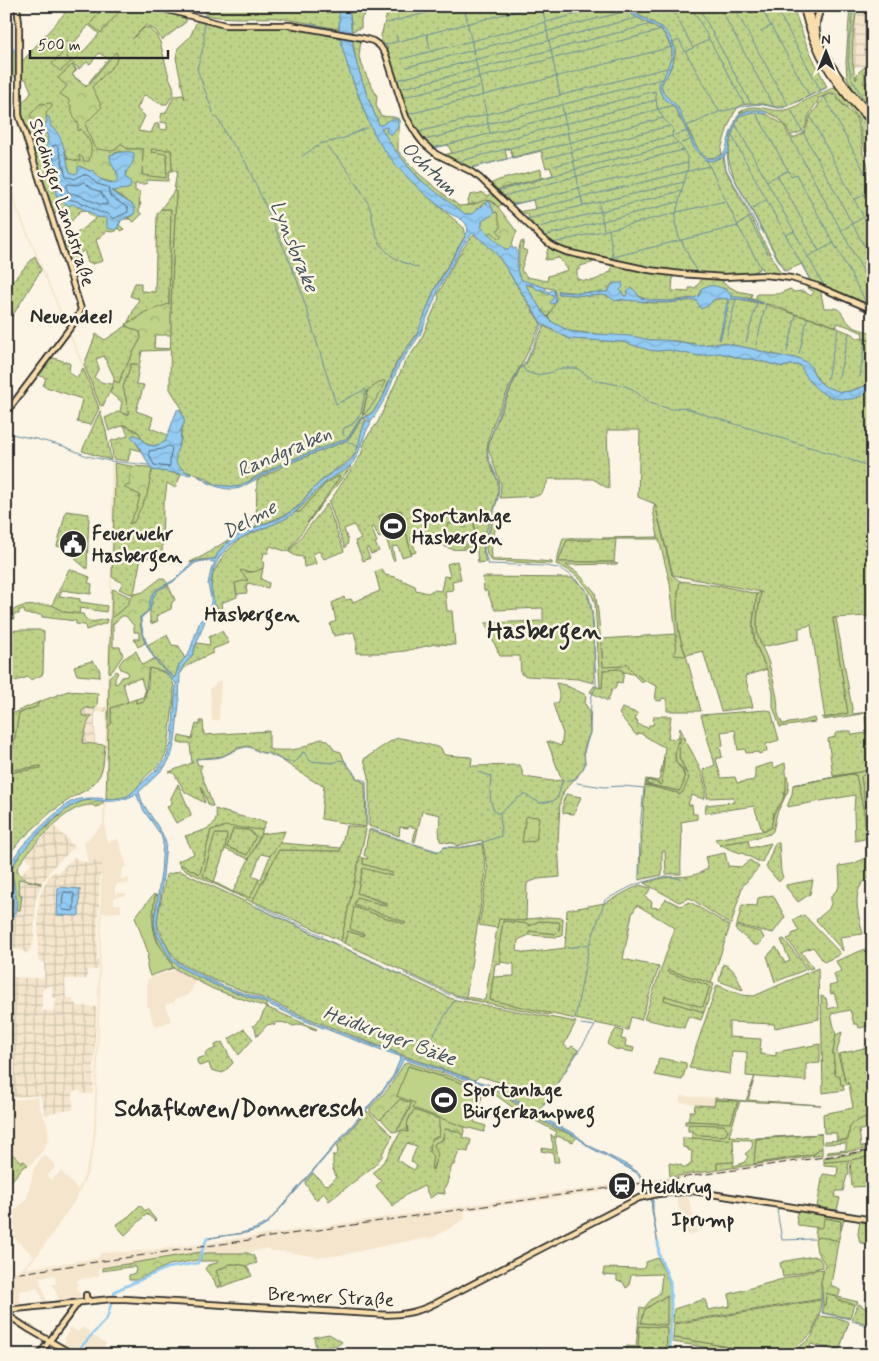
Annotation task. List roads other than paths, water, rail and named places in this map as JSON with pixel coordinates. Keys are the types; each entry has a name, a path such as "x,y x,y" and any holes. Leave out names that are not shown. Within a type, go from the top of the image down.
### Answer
{"highway":[{"path":"802,6 814,41 830,74 845,94 873,122"},
{"path":"807,6 816,35 819,38"},
{"path":"822,6 817,18 816,28 829,60 843,83 858,102 873,116"}],"main road":[{"name":"Stedinger Landstraße","path":"6,413 78,317 81,309 19,114 19,23 17,6"},
{"path":"140,6 164,9 230,25 290,25 373,41 383,49 386,55 406,117 414,132 423,143 438,155 480,178 536,234 554,247 574,255 671,273 708,276 765,275 791,278 817,286 873,310"},
{"name":"Bremer Straße","path":"6,1310 113,1299 386,1315 413,1312 436,1304 639,1198 676,1191 693,1191 873,1220"},
{"path":"86,1295 86,1298 90,1301"},
{"path":"38,1355 78,1303"},
{"path":"69,1304 71,1312"},
{"path":"12,1319 14,1309"},
{"path":"6,1314 73,1354"}],"water":[{"path":"340,6 349,6 353,47 357,65 379,125 391,119 398,120 398,127 392,135 386,132 387,127 381,128 394,149 419,179 465,214 472,214 487,201 490,202 494,213 482,221 481,227 506,250 512,246 513,249 516,248 518,257 517,267 522,280 544,287 548,292 554,291 556,300 555,303 551,304 553,295 536,289 532,285 525,284 544,314 552,322 569,331 581,333 631,336 700,345 723,343 774,355 798,358 808,363 816,378 824,386 841,392 851,391 873,383 873,389 853,399 840,399 828,396 817,389 800,365 783,367 720,353 701,356 669,350 649,350 623,342 570,339 542,324 499,257 473,233 463,245 440,286 420,335 399,365 386,397 371,422 366,417 359,422 348,440 279,467 240,488 222,488 202,479 198,476 216,485 238,487 283,463 348,438 358,422 372,413 383,397 397,363 416,337 434,291 468,231 466,223 447,212 412,182 378,141 367,118 344,53 340,37"},
{"path":"626,6 634,13 663,28 669,35 675,48 668,74 661,84 662,90 678,107 691,138 703,156 712,158 725,152 738,115 749,110 767,112 766,114 752,112 739,116 731,136 728,153 721,158 712,161 705,160 694,148 675,107 664,99 660,92 659,83 664,77 672,55 672,49 666,35 660,29 631,14"},
{"path":"46,117 49,117 51,127 61,140 70,172 75,174 78,172 79,166 90,171 93,170 102,180 115,183 118,175 111,162 110,155 125,152 134,153 132,164 125,177 130,181 130,188 111,191 133,205 135,210 134,214 120,221 115,230 107,228 106,218 97,217 72,204 69,206 57,198 46,151 48,138 44,126 47,122"},
{"path":"614,283 622,283 623,287 620,290 624,296 632,288 640,298 654,300 678,301 693,298 699,296 702,288 713,286 730,292 731,297 764,303 730,299 720,340 728,299 717,298 701,309 696,300 666,303 623,299 615,301 608,296 559,294 558,292 559,290 560,292 580,293 607,292"},
{"path":"178,409 184,424 181,430 176,461 180,468 191,475 152,470 131,436 135,435 141,438 147,445 154,446 165,442"},
{"path":"367,420 371,423 357,457 349,467 329,479 291,515 237,540 222,554 212,574 211,586 214,604 207,617 205,615 211,603 208,584 215,562 202,561 195,563 173,582 158,590 153,598 150,610 141,618 144,635 155,659 174,678 179,665 189,653 200,621 204,617 206,618 192,656 184,665 180,674 175,741 171,757 164,768 139,792 142,802 162,833 166,843 157,922 158,931 173,958 183,966 223,986 270,1002 306,1019 404,1057 496,1087 535,1114 575,1134 588,1145 629,1166 639,1173 653,1198 658,1245 652,1211 651,1197 637,1173 589,1147 575,1136 540,1119 496,1089 404,1059 385,1089 267,1224 253,1231 229,1235 254,1229 268,1222 385,1087 393,1076 401,1057 303,1020 266,1003 215,985 183,969 171,960 157,935 154,922 163,842 161,835 144,811 136,794 116,801 88,800 75,804 54,820 23,851 11,869 16,911 15,916 10,921 11,931 7,967 8,921 14,913 11,886 6,867 29,838 66,805 78,799 114,799 128,796 166,759 172,740 176,684 156,661 146,645 140,617 148,611 151,597 157,589 174,580 196,561 215,559 221,549 241,534 288,514 298,507 323,480 352,459"},
{"path":"59,887 80,889 78,916 57,915"}],"waterway":[{"name":"Lynsbrake","path":"205,6 205,18"},
{"path":"421,6 422,13"},
{"path":"387,23 453,6"},
{"path":"464,6 483,96"},
{"path":"384,45 536,6"},
{"path":"542,6 560,95"},
{"path":"401,59 609,6"},
{"path":"671,6 693,48"},
{"path":"691,6 745,105"},
{"path":"698,6 751,104"},
{"path":"719,6 774,107"},
{"path":"733,6 788,105"},
{"path":"760,6 809,95"},
{"path":"775,6 821,91"},
{"path":"851,77 848,60 853,6"},
{"path":"407,67 627,11"},
{"path":"397,80 636,18"},
{"name":"Lynsbrake","path":"204,22 204,44 197,69 213,112"},
{"path":"307,23 341,31"},
{"path":"403,88 651,23"},
{"path":"761,31 771,26"},
{"path":"404,97 662,30"},
{"path":"427,34 430,49"},
{"path":"396,35 397,41"},
{"path":"673,43 679,40 719,111"},
{"path":"687,51 708,40"},
{"path":"409,114 672,47"},
{"path":"6,54 11,48 16,51 16,72"},
{"name":"Ochtum","path":"418,132 667,68"},
{"path":"16,75 17,99"},
{"name":"Ochtum","path":"425,140 662,79"},
{"path":"852,79 864,100 873,107"},
{"path":"434,99 479,87"},
{"path":"686,126 719,112 745,106 759,104 783,108 826,88"},
{"name":"Ochtum","path":"434,148 655,91 657,107 663,118 672,128"},
{"path":"824,96 873,188"},
{"path":"483,98 490,133"},
{"path":"453,153 656,100"},
{"path":"460,161 674,105"},
{"path":"562,106 583,207"},
{"path":"791,110 873,262"},
{"path":"755,111 791,176 796,174 867,304"},
{"name":"Lynsbrake","path":"214,116 220,122 228,139 245,161 292,267 336,404 366,389 361,412"},
{"path":"810,116 873,235"},
{"path":"472,168 663,118"},
{"path":"736,125 824,286 873,307"},
{"path":"546,158 669,126"},
{"path":"320,144 342,139 366,128"},
{"path":"673,130 672,137 684,150 688,162 676,213 675,223 680,240"},
{"path":"675,135 688,131"},
{"path":"731,134 810,280"},
{"path":"554,166 672,136"},
{"path":"791,138 873,289"},
{"path":"682,143 690,140"},
{"path":"678,143 498,191 503,196 684,150"},
{"path":"302,156 318,146"},
{"path":"34,150 48,147"},
{"path":"327,147 345,167 365,197 372,215 375,231 382,246 398,260"},
{"path":"727,153 729,169 784,271"},
{"path":"724,156 726,169 760,231"},
{"path":"706,159 738,226 761,268"},
{"path":"512,205 688,163"},
{"path":"534,209 709,166"},
{"path":"767,181 787,171"},
{"path":"778,176 819,251"},
{"path":"527,219 684,182"},
{"path":"854,200 873,190"},
{"path":"535,228 681,191"},
{"path":"751,209 766,200"},
{"path":"677,212 726,201"},
{"path":"544,236 678,202"},
{"path":"599,204 604,229"},
{"path":"553,243 676,213"},
{"path":"737,225 751,217"},
{"path":"842,230 862,218"},
{"path":"749,219 768,254"},
{"path":"609,258 738,226"},
{"path":"609,230 613,257"},
{"path":"786,235 794,231"},
{"path":"681,240 697,273"},
{"path":"809,256 834,243"},
{"path":"400,261 418,268"},
{"path":"727,335 736,299"},
{"path":"746,342 757,302"},
{"path":"756,345 766,304"},
{"path":"787,352 796,315"},
{"path":"799,354 807,319"},
{"path":"461,847 475,845 501,836 500,812 524,794 540,803 553,801 558,797 562,781 576,779 585,765 584,752 590,732 591,698 596,686 592,612 587,592 568,573 558,568 488,564 484,551 485,541 498,498 499,486 488,456 488,445 500,411 519,369 526,362 543,323"},
{"path":"827,379 838,329"},
{"path":"839,376 849,333"},
{"path":"860,377 865,339"},
{"path":"522,365 526,372 536,375 562,368 574,368 594,380 624,386"},
{"path":"625,386 641,396"},
{"path":"643,397 650,403 670,409 682,407 688,409"},
{"path":"689,409 712,417"},
{"path":"344,436 344,428 353,424 361,413"},
{"path":"714,417 738,425"},
{"path":"739,425 819,450"},
{"name":"Randgraben","path":"6,433 63,446 87,456 110,461 149,465"},
{"path":"348,442 359,447"},
{"path":"820,450 866,465"},
{"path":"867,465 873,466"},
{"path":"196,759 221,757 245,747 266,753"},
{"path":"268,754 287,762 296,761 304,752 310,761 333,763 340,760 345,761 357,778 366,781 367,825"},
{"path":"478,772 491,776 491,800 493,809 496,813 499,813"},
{"path":"577,783 604,787 644,788 640,828 639,879"},
{"path":"370,829 406,841"},
{"path":"408,842 437,851 441,851 444,847 459,847"},
{"path":"637,884 666,876 681,879"},
{"path":"568,948 590,944 605,900 636,884"},
{"path":"256,904 323,936"},
{"path":"257,907 402,975"},
{"path":"575,1019 589,946"},
{"path":"404,973 438,989"},
{"path":"440,990 450,995"},
{"path":"452,995 466,999"},
{"path":"420,1058 455,999"},
{"path":"536,1116 595,1026 581,1024"},
{"path":"777,1210 782,1240 814,1239"},
{"path":"74,1355 107,1318 115,1291 167,1268 198,1263 208,1238"},
{"name":"Heidkruger Bäke","path":"658,1242 659,1255 670,1282 670,1355"},
{"path":"822,1293 822,1313 850,1319"},
{"path":"852,1321 873,1327"},
{"path":"863,1355 873,1339"}],"railway":[{"path":"6,1275 873,1150"}],"place":[{"name":"Sportanlage Hasbergen","path":"393,526"},
{"name":"Feuerwehr Hasbergen","path":"73,544"},
{"name":"Sportanlage Bürgerkampweg","path":"444,1100"},
{"name":"Heidkrug","path":"622,1186"}],"district":[{"name":"Neuendeel","path":"71,316"},
{"name":"Hasbergen","path":"252,614"},
{"name":"Hasbergen","path":"544,630"},
{"name":"Schafkoven/Donneresch","path":"239,1108"},
{"name":"Iprump","path":"703,1219"}],"water label":[{"name":"Delme","path":"249,519"}]}
